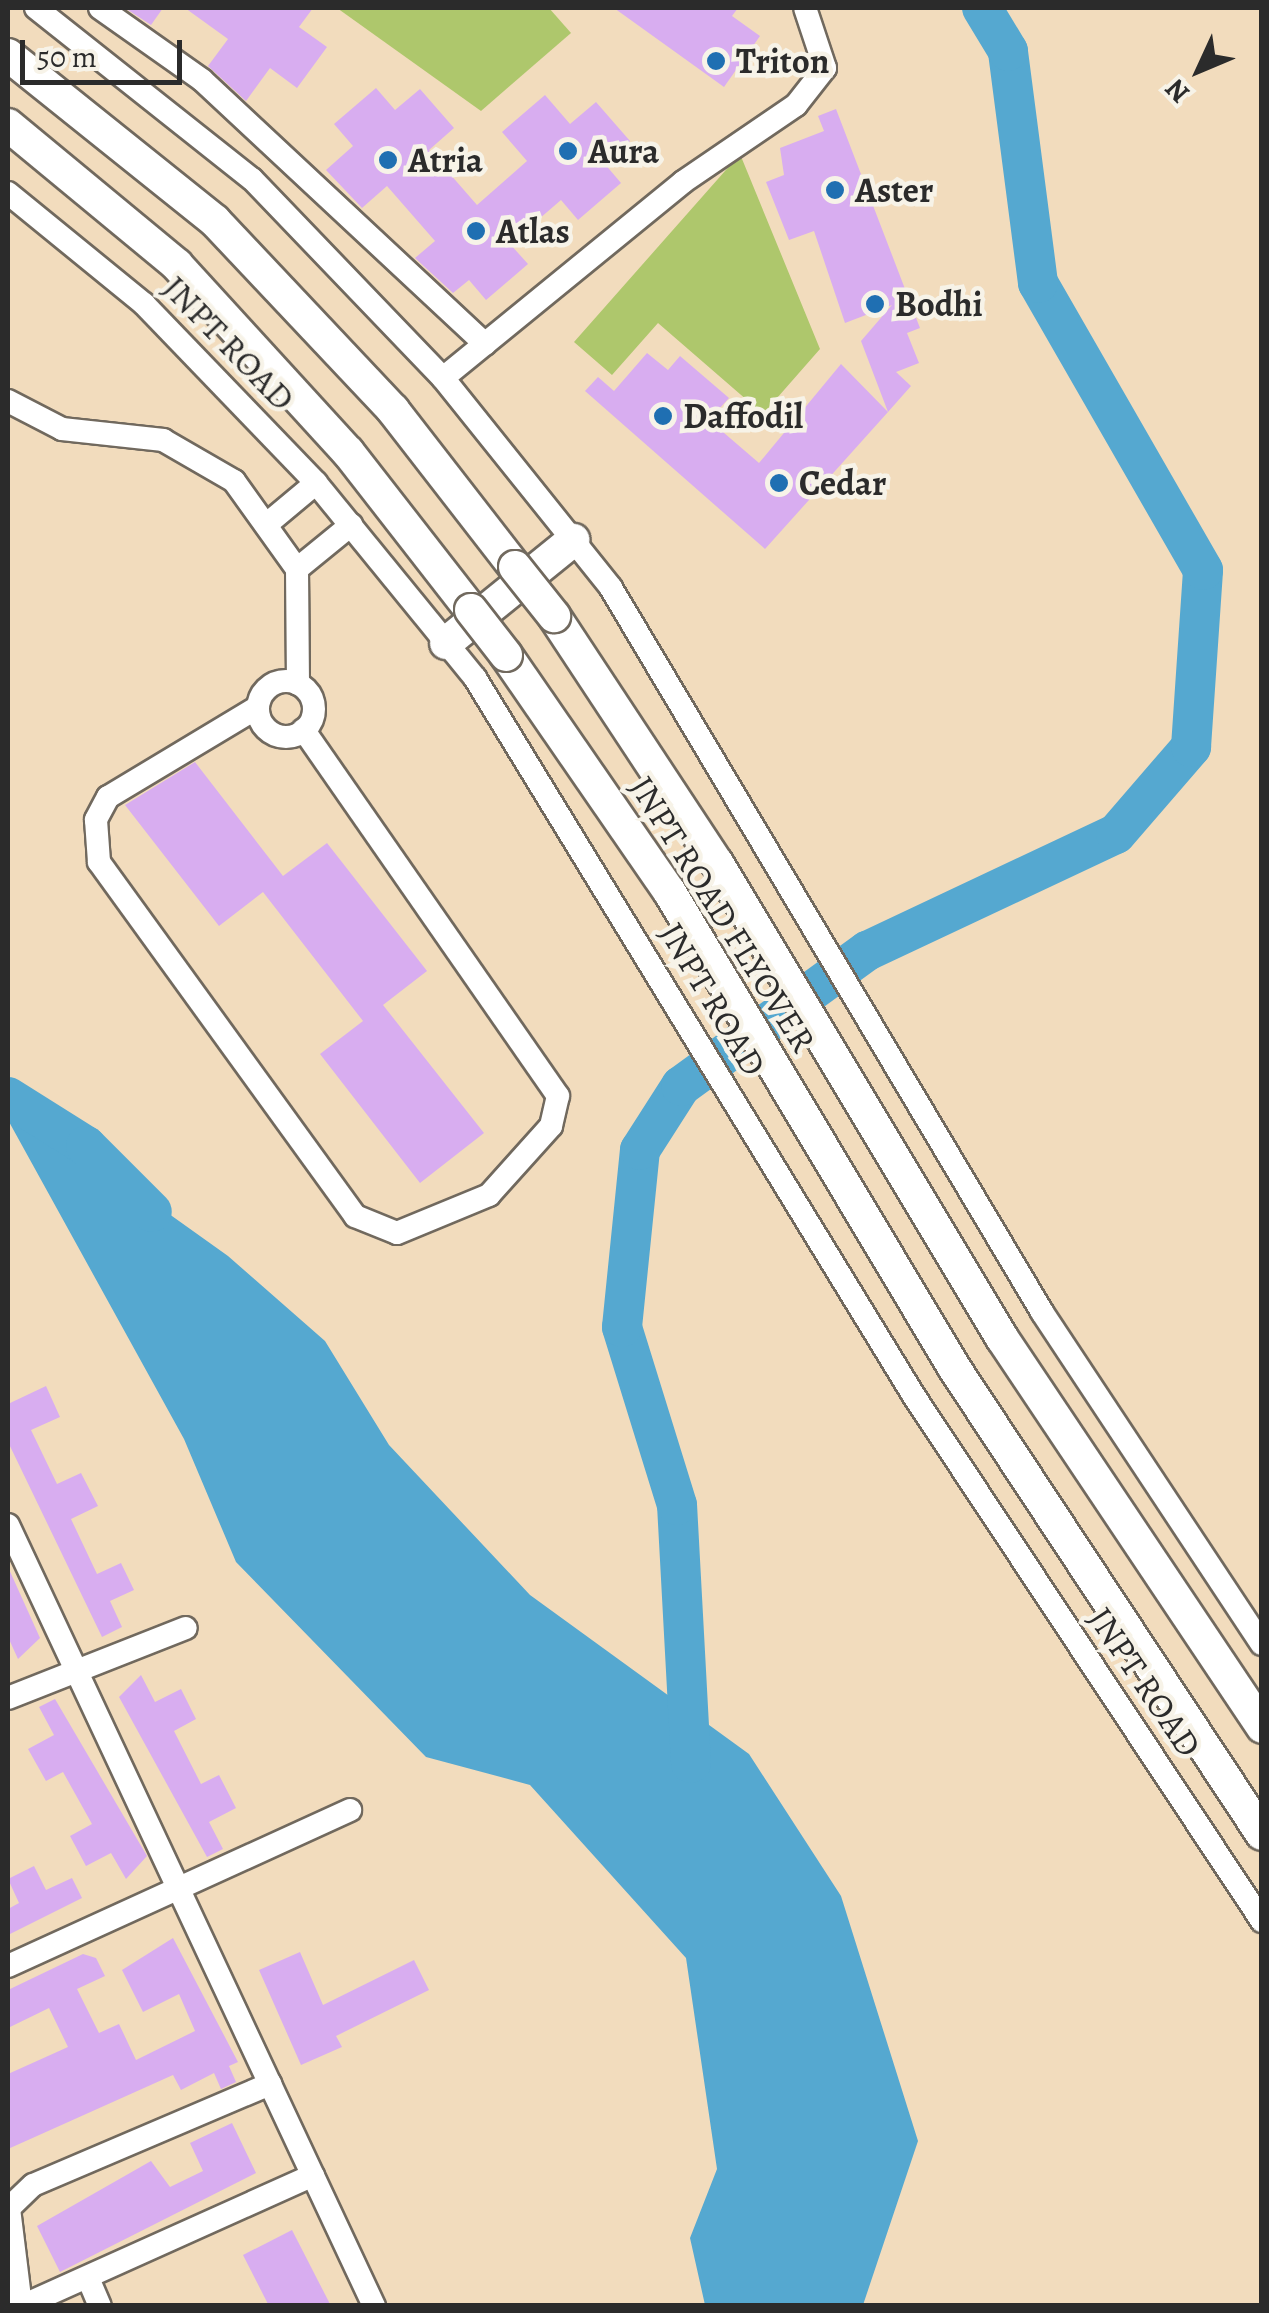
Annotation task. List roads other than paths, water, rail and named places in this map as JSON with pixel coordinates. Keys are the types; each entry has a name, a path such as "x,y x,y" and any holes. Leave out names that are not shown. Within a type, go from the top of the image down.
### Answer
{"highway":[{"name":"JNPT ROAD FLYOVER","path":"8,55 216,221 393,410 554,616 745,909 1002,1338 1262,1727"},
{"name":"JNPT ROAD FLYOVER","path":"8,126 177,266 348,452 506,655 694,936 954,1370 1262,1834"},
{"path":"446,643 573,540"}],"street":[{"path":"36,8 252,178 444,378 573,540 760,837 1042,1312 1262,1644"},
{"path":"100,8 286,154 409,282 484,344"},
{"path":"444,378 682,182 796,106 824,68 805,8"},
{"name":"JNPT ROAD","path":"8,194 144,304 316,483 446,643 624,918 755,1138 1262,1921"},
{"path":"8,402 62,429 92,427 193,452 234,481 297,569 298,684 314,706 304,730"},
{"path":"267,524 316,483"},
{"path":"297,569 351,526"},
{"path":"298,684 272,684 258,707 108,798 96,820 99,862 355,1216 397,1234 489,1195 551,1126 558,1096 304,730"},
{"path":"258,707 278,736 304,730"},
{"path":"8,1525 374,2306"},
{"path":"8,1698 74,1667 186,1628"},
{"path":"8,1966 350,1810"},
{"path":"270,2084 33,2184 9,2208 22,2306 312,2175"},
{"path":"88,2278 100,2306"}],"water":[{"path":"8,1099 228,1256 325,1341 389,1445 530,1595 749,1754 841,1896 918,2141 863,2305 705,2305 690,2238 717,2169 686,1958 530,1785 426,1757 236,1562 184,1439 8,1120"}],"waterway":[{"path":"691,1763 677,1505 622,1327 640,1150 681,1086 867,951 1116,834 1191,747 1203,570 1038,283 1008,51 982,8"},
{"path":"8,1097 86,1146 152,1212"}],"place":[{"name":"Triton","path":"716,61"},
{"name":"Aura","path":"568,151"},
{"name":"Atria","path":"388,160"},
{"name":"Aster","path":"835,190"},
{"name":"Atlas","path":"476,231"},
{"name":"Bodhi","path":"875,304"},
{"name":"Daffodil","path":"663,416"},
{"name":"Cedar","path":"779,483"}]}
